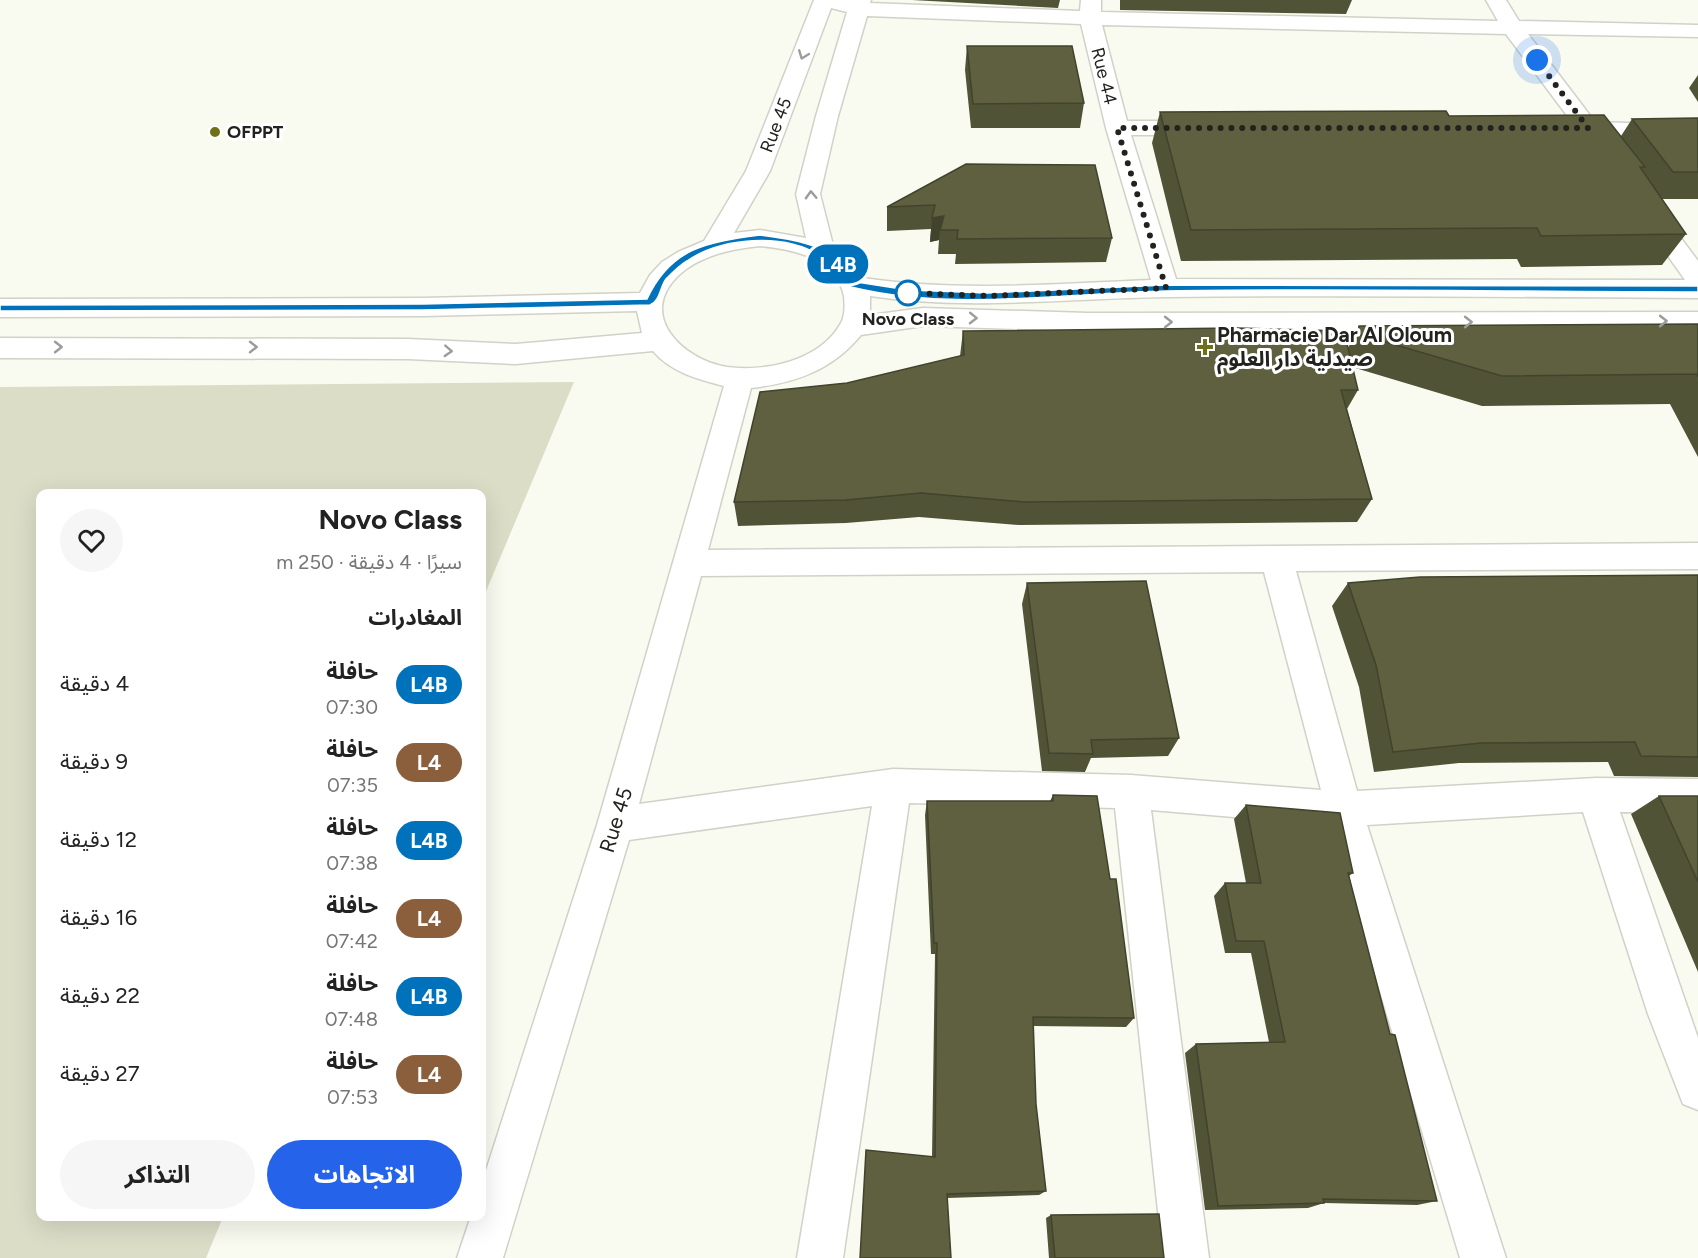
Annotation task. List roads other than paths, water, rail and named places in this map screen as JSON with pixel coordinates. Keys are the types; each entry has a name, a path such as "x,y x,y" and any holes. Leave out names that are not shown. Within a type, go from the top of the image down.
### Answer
{"street":[{"path":"826,0 859,4 1090,9 1266,21 1406,26 1698,31"},
{"name":"Rue 45","path":"715,244 758,171 826,0"},
{"path":"1262,0 1266,21"},
{"path":"1496,0 1512,27 1609,156"},
{"path":"822,252 808,194 827,116 859,4"},
{"name":"Rue 44","path":"1090,9 1117,128 1166,288"},
{"path":"1117,128 1223,128"},
{"path":"1553,128 1698,132"},
{"path":"1636,194 1698,279"},
{"path":"760,237 803,244 822,252 842,267 854,285 858,299 857,313 852,327 828,355 788,373 740,378 692,367 673,355 659,341 652,328 650,302 662,278 684,258 715,244 760,237"},
{"path":"854,285 908,293 987,296 1166,288 1698,289"},
{"path":"0,308 423,307 650,302"},
{"path":"852,327 923,317 1088,322 1698,321"},
{"path":"0,348 408,349 516,354 659,341"},
{"name":"Rue 45","path":"480,1258 615,825 740,378"},
{"path":"690,563 1698,556"},
{"path":"1277,560 1344,809 1483,1258"},
{"path":"615,825 892,786 1131,792 1344,809 1596,795 1698,796"},
{"path":"820,1258 892,786"},
{"path":"1131,792 1186,1258"},
{"path":"1596,795 1668,1014 1698,1089"}],"place":[{"name":"OFPPT","path":"215,132"},
{"name":"Novo Class","path":"908,293"},
{"name":"Pharmacie Dar Al Oloum صيدلية دار العلوم","path":"1205,347"}]}
